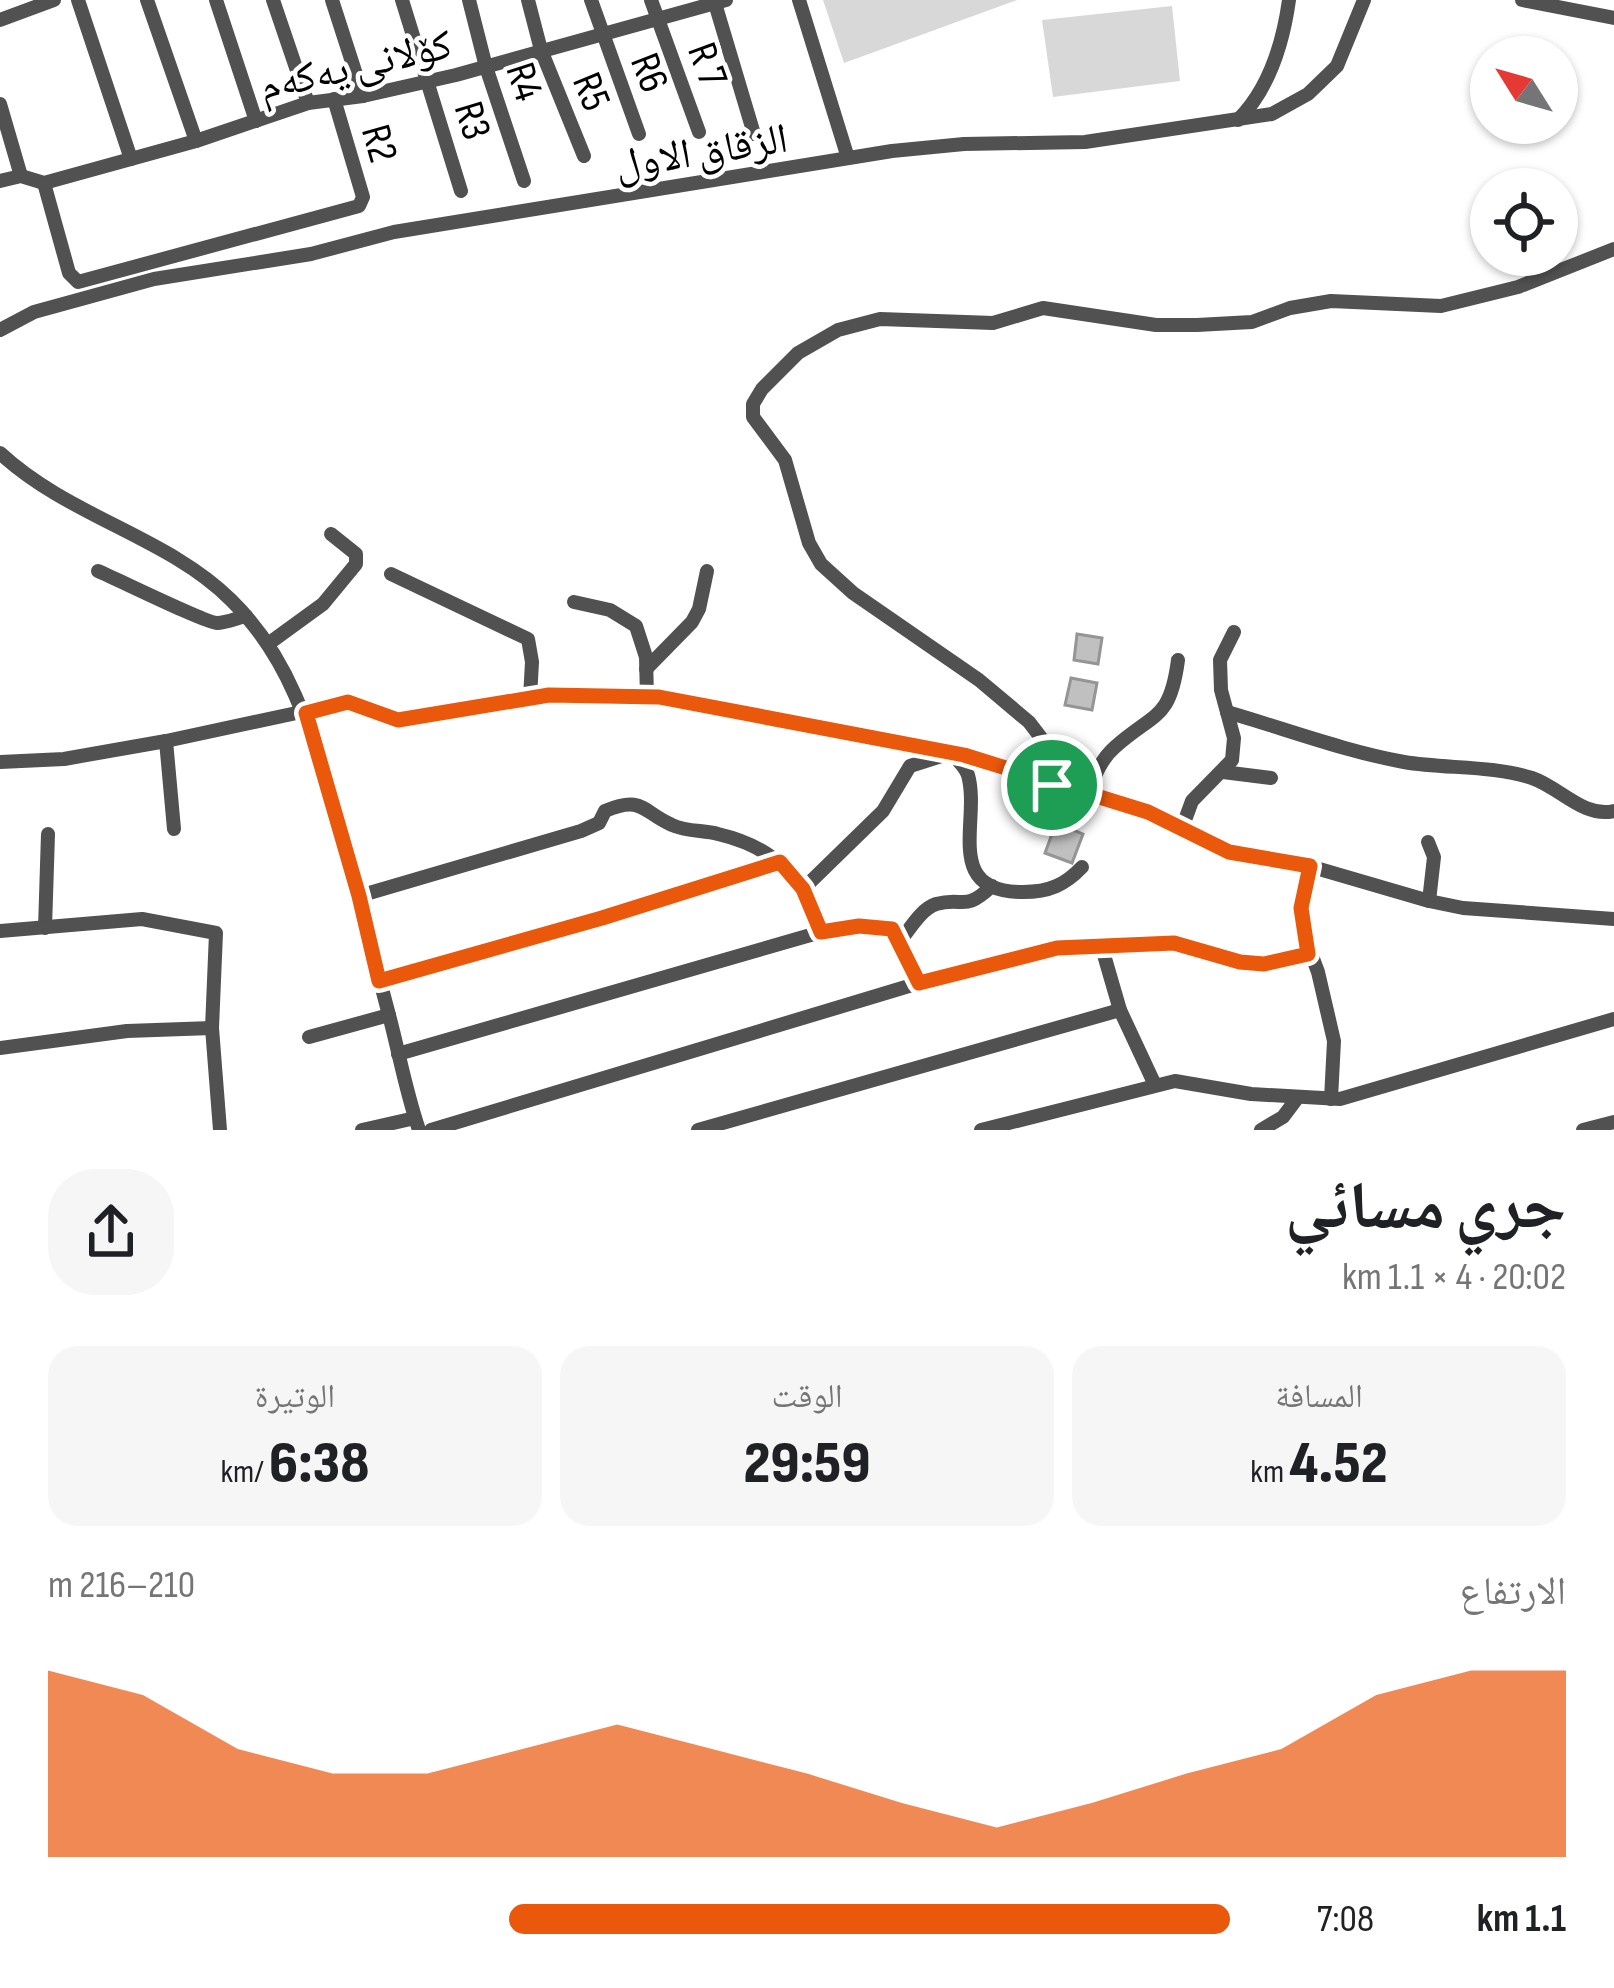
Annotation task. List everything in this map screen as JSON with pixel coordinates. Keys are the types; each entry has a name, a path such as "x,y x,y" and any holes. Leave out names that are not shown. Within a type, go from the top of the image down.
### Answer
{"street":[{"path":"0,20 54,0"},
{"path":"78,0 131,159"},
{"path":"147,0 196,141"},
{"path":"216,0 256,121"},
{"path":"273,0 308,103"},
{"path":"332,0 363,97"},
{"name":"R3","path":"402,0 461,191"},
{"name":"R4","path":"469,0 524,182"},
{"name":"R5","path":"528,0 541,50 584,156"},
{"name":"R6","path":"591,0 640,134"},
{"name":"R 7","path":"652,0 699,132"},
{"path":"799,0 848,158"},
{"path":"1238,120 1255,103 1273,64 1289,0"},
{"name":"الزقاق الاول","path":"0,330 34,312 154,280 311,254 394,232 848,158 964,144 1085,142 1238,120 1291,105 1323,81 1337,66 1364,0"},
{"path":"1522,0 1614,18"},
{"path":"718,1 754,134"},
{"name":"کۆلانی یەکەم","path":"44,183 196,141 308,103 363,97 486,67 718,1"},
{"name":"R2","path":"44,183 69,273 78,282 359,206 362,197 334,99"},
{"path":"0,104 21,176"},
{"path":"0,181 21,176 44,183"},
{"path":"1052,785 1042,740 1029,722 980,680 853,592 821,564 809,543 784,460 753,417 753,404 762,389 798,353 838,330 880,320 993,323 1043,308 1156,325 1197,325 1252,322 1290,308 1331,301 1441,306 1518,287 1614,249"},
{"path":"0,452 76,508 194,570 246,616 268,644 306,713 417,1124 362,1130"},
{"path":"268,644 323,604 356,564 356,554 331,534"},
{"path":"98,571 166,599 204,621 219,623 246,616"},
{"path":"646,669 692,622 707,572"},
{"path":"392,574 528,639 530,698"},
{"path":"574,602 610,610 636,626 641,634 647,697"},
{"path":"1181,831 1192,801 1232,760 1234,738 1221,690 1220,660 1234,632"},
{"path":"1087,796 1102,761 1162,712 1174,687 1178,660"},
{"path":"0,762 64,759 348,702 398,720 530,698 647,697 950,753 1148,812 1229,852 1310,866 1429,901 1463,908 1614,919"},
{"path":"1227,712 1378,757 1529,777 1586,810 1614,812"},
{"path":"166,741 174,829"},
{"path":"950,753 967,770 966,840 983,881 1014,892 1052,889 1082,867"},
{"path":"803,889 883,811 910,766 950,753"},
{"path":"1223,772 1271,778"},
{"path":"359,896 581,831 599,824 605,812 632,803 672,825 738,838 780,862 803,889 821,932"},
{"path":"45,928 48,834"},
{"path":"1429,842 1434,857 1429,901"},
{"path":"379,981 780,862"},
{"path":"1310,866 1301,908 1308,954 1318,972 1334,1041 1331,1100"},
{"path":"900,940 926,910 937,904 977,900 992,886"},
{"path":"0,931 142,919 210,929 219,939 212,1028 220,1130"},
{"path":"398,1054 821,932 892,929 919,983"},
{"path":"431,1130 919,983 1057,948 1174,943 1264,964 1308,954"},
{"path":"1102,948 1120,1010 1155,1084"},
{"path":"698,1130 1120,1010"},
{"path":"309,1037 389,1015"},
{"path":"981,1130 1175,1081 1251,1094 1331,1100 1614,1019"},
{"path":"0,1048 127,1031 212,1028"},
{"path":"1261,1130 1283,1117 1298,1097"},
{"path":"1583,1130 1614,1122"}],"shaded area":[{"path":"823,0 1017,0 844,63"},
{"path":"1172,6 1180,81 1053,97 1042,20"}],"building":[{"path":"1077,634 1102,638 1098,664 1074,660"},
{"path":"1071,678 1097,683 1092,710 1065,705"},
{"path":"1056,823 1083,834 1072,863 1045,853"}],"route":[{"path":"549,695 659,697 964,755 1052,785 1148,812 1229,852 1310,866 1301,908 1308,954 1264,964 1174,943 1081,946 919,983 892,929 859,926 821,932 803,889 780,862 379,981 306,713 348,702 398,720 549,695"}]}
